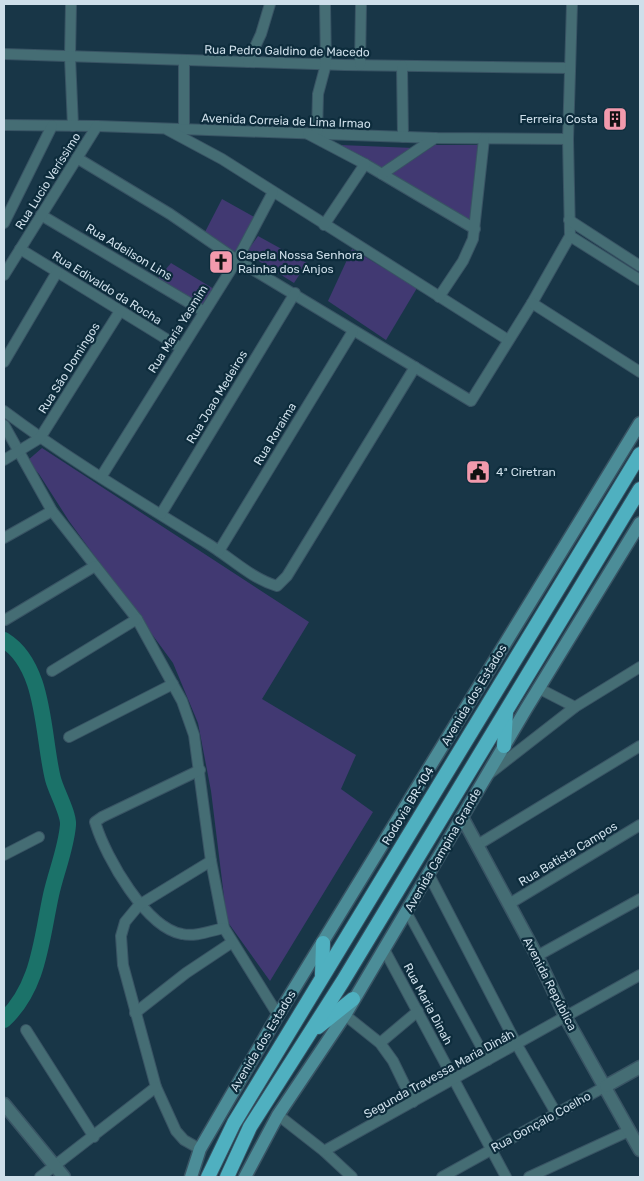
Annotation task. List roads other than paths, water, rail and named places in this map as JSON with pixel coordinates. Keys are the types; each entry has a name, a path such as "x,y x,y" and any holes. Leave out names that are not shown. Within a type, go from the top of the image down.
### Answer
{"highway":[{"name":"Rodovia BR-104","path":"208,1177 234,1123 640,454"},
{"path":"227,1177 250,1127 310,1033 640,489"},
{"path":"504,746 506,708"},
{"path":"322,976 323,943"},
{"path":"310,1033 353,999"}],"main road":[{"name":"Avenida dos Estados","path":"191,1177 200,1149 278,1015 640,423"},
{"name":"Avenida Campina Grande","path":"245,1177 278,1115 344,1015 407,912 538,688 639,531"}],"street":[{"path":"71,4 70,57 73,126"},
{"path":"248,62 261,34 270,4"},
{"path":"317,133 318,94 326,64 325,4"},
{"path":"360,65 362,4"},
{"path":"76,158 170,214 236,260 471,401 532,304 570,236 568,139 572,4"},
{"name":"Rua Pedro Galdino de Macedo","path":"4,54 360,65 570,68"},
{"path":"184,60 184,130"},
{"path":"402,66 403,137"},
{"name":"Avenida Correia de Lima Irmao","path":"4,125 98,126 436,138 568,139"},
{"path":"4,223 52,126"},
{"name":"Rua Lucio Veríssimo","path":"4,275 8,259 20,249 98,126"},
{"path":"167,129 222,159 508,340"},
{"path":"305,133 365,164 475,229"},
{"path":"382,174 436,138"},
{"path":"440,297 469,249 475,229 484,139"},
{"path":"324,225 365,164"},
{"name":"Rua Maria Yasmim","path":"102,477 236,260 273,192"},
{"name":"Rua Adeilson Lins","path":"41,215 203,311"},
{"path":"569,220 640,266"},
{"path":"570,236 640,280"},
{"name":"Rua Edivaldo da Rocha","path":"20,249 181,348"},
{"path":"4,362 57,272"},
{"name":"Rua Joao Medeiros","path":"161,514 295,294"},
{"path":"532,304 640,372"},
{"name":"Rua São Domingos","path":"40,438 120,311"},
{"name":"Rua Roraima","path":"219,551 353,331"},
{"path":"4,411 40,438 219,551 264,582 276,586 287,576 415,367"},
{"path":"4,425 52,511 137,619 174,684 188,715 200,770 211,861 224,928 231,943 278,1015"},
{"path":"4,460 40,438"},
{"path":"4,538 52,511"},
{"path":"6,620 95,566"},
{"path":"52,671 137,619"},
{"path":"484,778 575,707 640,667"},
{"path":"70,737 174,684"},
{"path":"538,688 575,707"},
{"path":"478,844 640,746"},
{"path":"200,770 96,822 123,880 139,905 171,931 182,934 224,928"},
{"name":"Avenida República","path":"462,817 536,956 566,1018 606,1086 640,1150"},
{"name":"Rua Batista Campos","path":"509,904 640,825"},
{"path":"4,855 39,837"},
{"path":"200,1149 184,1140 176,1131 156,1087 123,965 121,936 125,922 139,905 211,861"},
{"path":"429,875 517,1045 556,1113"},
{"path":"536,956 640,899"},
{"path":"407,912 488,1061"},
{"path":"136,1012 186,973 231,943"},
{"name":"Rua Maria Dinah","path":"384,949 506,1177"},
{"name":"Segunda Travessa Maria Dináh","path":"324,1151 566,1018 640,975"},
{"path":"380,1043 418,1011"},
{"path":"344,1015 380,1043 393,1061 413,1102"},
{"path":"26,1030 94,1137"},
{"name":"Rua Gonçalo Coelho","path":"442,1177 640,1067"},
{"path":"40,1177 156,1087"},
{"path":"4,1104 64,1177"},
{"path":"278,1115 324,1151 352,1177"},
{"path":"529,1177 629,1131"}],"waterway":[{"path":"4,640 18,652 28,666 35,684 44,723 53,779 68,820 65,843 32,978 16,1007 4,1020"}],"place":[{"name":"Ferreira Costa","path":"615,119"},
{"name":"Capela Nossa Senhora Rainha dos Anjos","path":"221,262"},
{"name":"4ª Ciretran","path":"478,472"}]}
